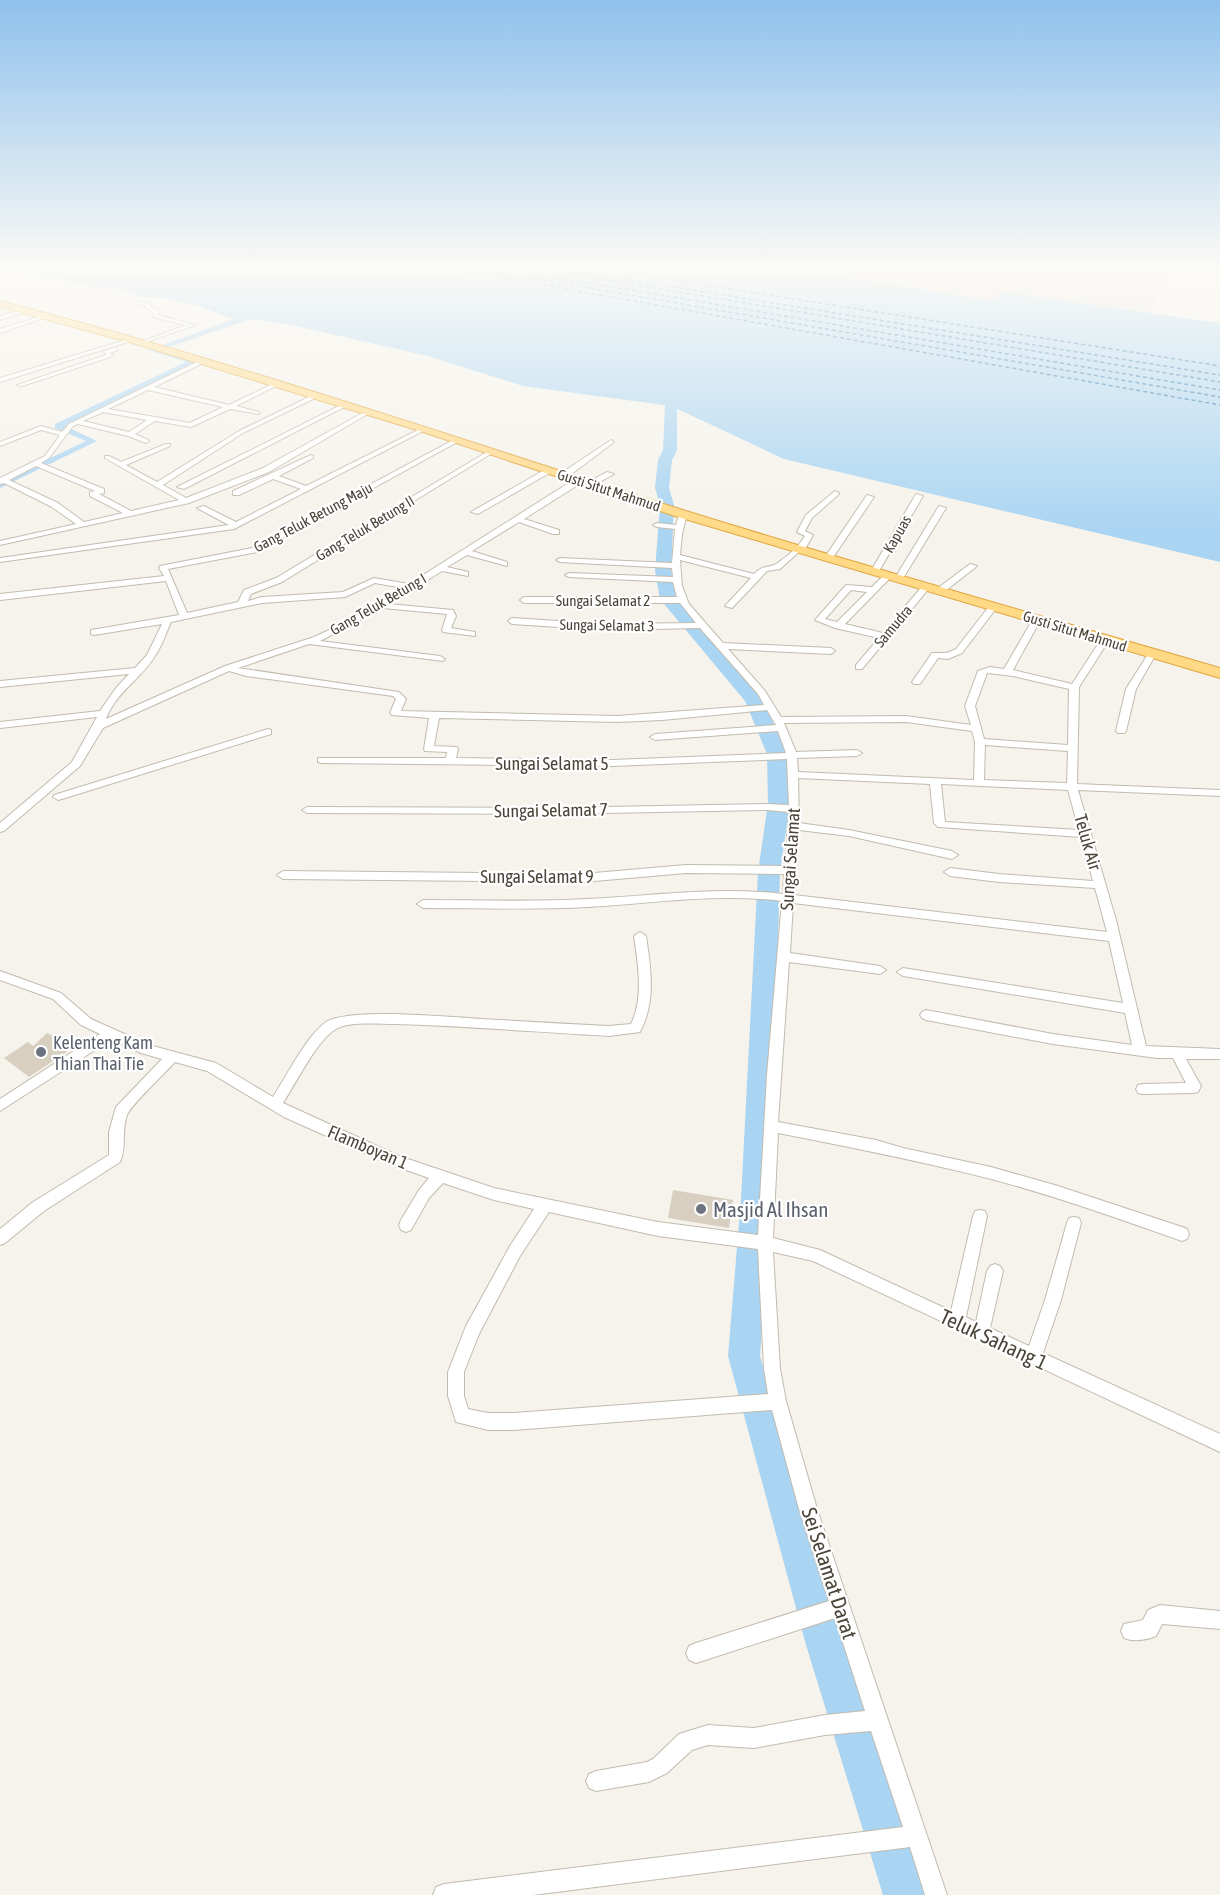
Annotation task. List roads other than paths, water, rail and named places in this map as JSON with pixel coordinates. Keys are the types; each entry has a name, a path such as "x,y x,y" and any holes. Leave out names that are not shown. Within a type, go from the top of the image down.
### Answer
{"highway":[{"name":"Gusti Situt Mahmud","path":"187,357 424,429 648,502 671,522 800,548 1220,673"}],"street":[{"path":"0,380 84,357"},
{"path":"20,385 104,357"},
{"path":"1,481 40,465 52,452 63,433 74,423 201,362"},
{"path":"100,410 191,425 278,384"},
{"path":"148,388 257,413"},
{"path":"157,485 169,480 241,432 315,396"},
{"path":"182,487 345,405"},
{"path":"0,543 186,501 266,470 368,412"},
{"path":"130,434 153,419"},
{"path":"74,423 130,434 146,441"},
{"path":"0,444 41,428 63,433"},
{"path":"0,560 217,530 237,525 424,429"},
{"name":"Gang Teluk Betung Maju","path":"169,578 162,569 165,567 255,550 457,440"},
{"path":"563,476 611,442"},
{"path":"121,464 168,445"},
{"name":"Gang Teluk Betung II","path":"242,604 247,592 279,580 492,452"},
{"path":"107,457 186,501"},
{"path":"236,493 310,457"},
{"path":"40,465 101,491 93,494 131,514"},
{"path":"475,512 549,471"},
{"name":"Gang Teluk Betung I","path":"99,726 228,668 307,642 343,627 518,519 584,482 609,474"},
{"path":"273,476 308,489"},
{"path":"1,481 55,505 84,525"},
{"path":"729,606 765,568 777,567 800,548 809,535 801,532 809,517 835,493"},
{"name":"Kapuas","path":"888,574 919,496"},
{"path":"829,557 870,497"},
{"path":"201,508 237,525"},
{"path":"838,626 888,574 942,508"},
{"path":"518,519 556,532"},
{"name":"Sungai Selamat","path":"671,522 675,563 674,579 678,590 678,600 762,693 766,707 778,725 792,775 790,808 794,826 765,1243"},
{"path":"466,552 504,564"},
{"path":"560,560 675,563 755,577"},
{"name":"Samudra","path":"859,667 883,636 934,588 973,566"},
{"path":"440,568 465,574"},
{"path":"569,575 674,579"},
{"path":"0,597 169,578 184,616"},
{"path":"94,632 168,620 262,600 345,594 374,580 410,587"},
{"path":"873,590 849,587 819,619 838,626 883,636"},
{"name":"Sungai Selamat 2","path":"524,600 678,600"},
{"path":"382,605 450,612 452,616 446,630 472,634"},
{"path":"917,682 934,656 948,656 959,651 994,606"},
{"path":"1007,672 1037,619"},
{"path":"55,796 119,690 151,656 168,620"},
{"name":"Sungai Selamat 3","path":"512,621 605,627 699,625"},
{"path":"979,782 980,742 970,706 983,671 987,669 1007,672 1074,687 1105,640"},
{"path":"307,642 440,659"},
{"path":"720,646 831,651"},
{"path":"1121,731 1131,689 1152,654"},
{"path":"228,668 246,673 396,694 401,699 396,714 617,718 662,717 766,707"},
{"path":"0,684 139,670"},
{"name":"Teluk Air","path":"1074,687 1072,787 1100,885 1140,1050"},
{"path":"0,725 103,714"},
{"path":"434,716 429,749 453,749 450,762"},
{"path":"655,737 761,729 778,725 906,719 976,729"},
{"path":"0,829 55,796 267,732"},
{"path":"980,742 1072,748"},
{"name":"Sungai Selamat 5","path":"322,760 612,763 857,753"},
{"path":"792,775 1220,793"},
{"path":"935,780 939,823 942,825 1084,834"},
{"name":"Sungai Selamat 7","path":"306,810 552,812 790,808"},
{"path":"794,826 849,833 952,855"},
{"name":"Sungai Selamat 9","path":"283,875 583,878 686,869 791,870"},
{"path":"951,872 999,878 1100,885"},
{"path":"423,904 587,903 665,896 754,894 1113,937"},
{"path":"275,1105 316,1040 330,1026 339,1022 387,1019 617,1031 635,1029 643,1012 643,960 640,936"},
{"path":"784,957 880,970"},
{"path":"903,972 1130,1010"},
{"name":"Flamboyan 1","path":"1,978 57,996 86,1022 172,1057 211,1067 289,1113 394,1160 440,1176 494,1194 658,1229 765,1243"},
{"path":"926,1015 1053,1039 1140,1050 1220,1053"},
{"path":"0,1106 111,1033"},
{"path":"1143,1089 1193,1088 1177,1053"},
{"path":"0,1238 52,1197 115,1158 121,1111 172,1057"},
{"path":"772,1126 876,1146 991,1173 1058,1192 1182,1234"},
{"path":"406,1226 424,1194 440,1176"},
{"path":"545,1205 515,1251 472,1331 456,1372 456,1396 462,1416 476,1421 502,1421 736,1407 772,1401"},
{"path":"957,1321 980,1216"},
{"path":"1033,1357 1053,1300 1074,1223"},
{"name":"Teluk Sahang 1","path":"765,1243 815,1255 1220,1443"},
{"name":"Sei Selamat Darat","path":"765,1243 772,1401 808,1509 834,1608 905,1838 936,1895"},
{"path":"981,1333 995,1271"},
{"path":"696,1653 834,1608"},
{"path":"1131,1631 1149,1629 1155,1617 1160,1614 1220,1620"},
{"path":"596,1781 649,1772 660,1766 686,1741 708,1735 754,1738 825,1725 870,1720"},
{"path":"444,1895 905,1838"}],"water":[{"path":"433,357 1220,357 1220,562 784,459 671,406 523,386"}],"waterway":[{"path":"0,485 93,441 58,426 193,362 178,357"},
{"path":"671,406 670,450 665,460 662,488 667,505 663,571 668,599 754,700 777,754 779,803 769,872 756,1199 744,1356 825,1645 905,1895"}],"place":[{"name":"Kelenteng Kam Thian Thai Tie","path":"41,1052"},
{"name":"Masjid Al Ihsan","path":"701,1209"}]}
